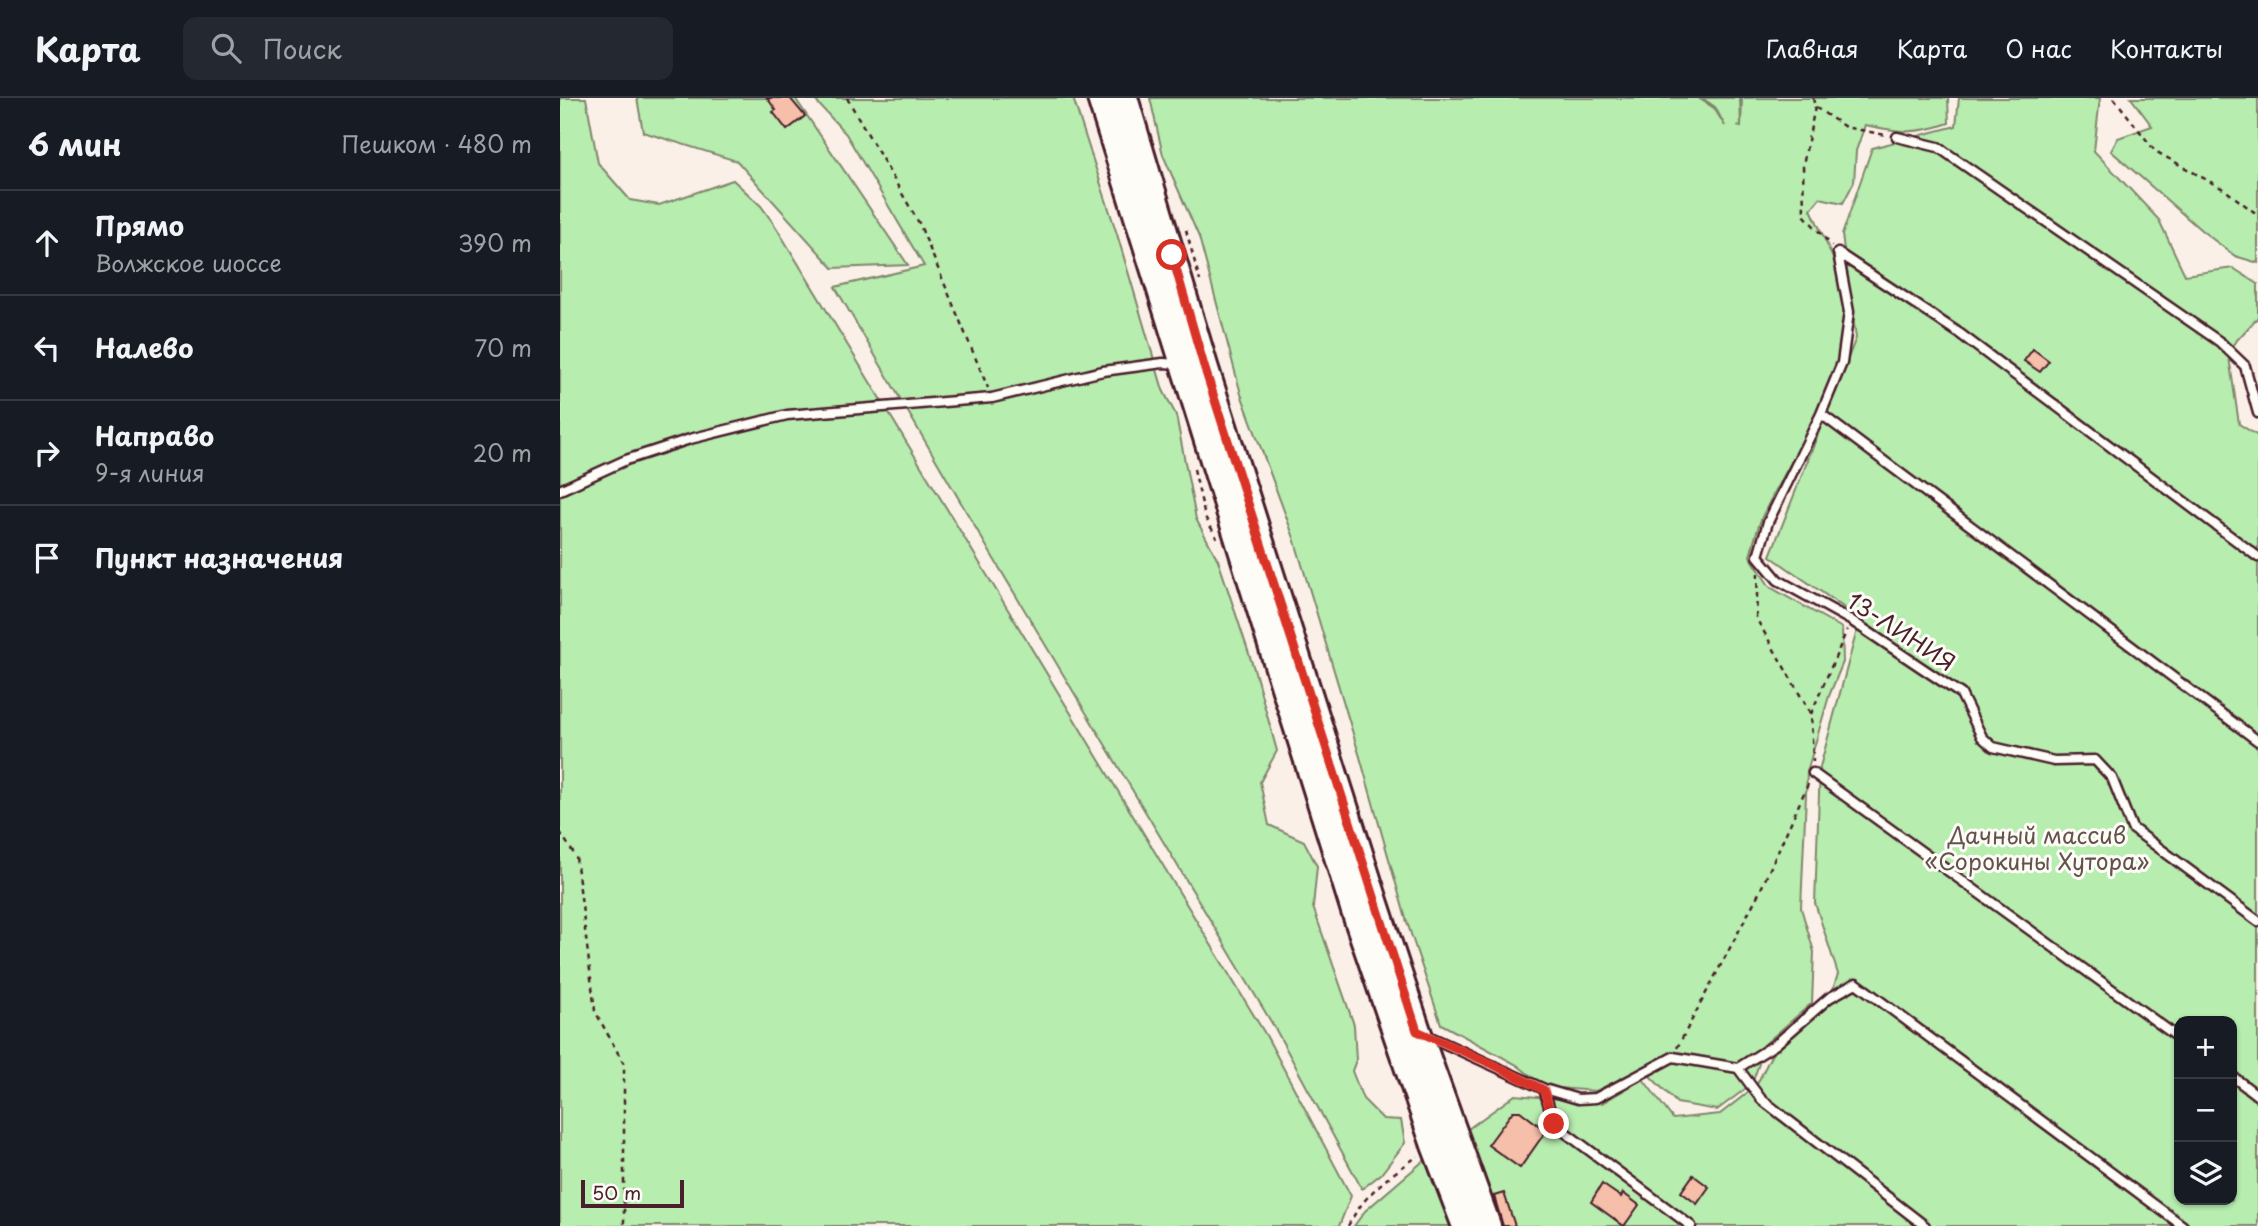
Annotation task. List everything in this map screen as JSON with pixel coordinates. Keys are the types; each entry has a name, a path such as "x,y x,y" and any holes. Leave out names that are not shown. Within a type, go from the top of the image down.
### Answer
{"main road":[{"path":"1101,98 1355,911 1435,1145 1466,1226"},
{"path":"1124,98 1204,366 1417,1031 1487,1226"}],"lane":[{"path":"1897,137 1938,147 2220,342 2245,366 2258,413"},
{"path":"1758,556 1768,522 1821,414 1842,363 1849,312 1839,253"},
{"path":"1839,253 1959,333 2258,556"},
{"path":"560,491 626,460 690,439 787,415 992,398 1103,371 1163,363 1185,365"},
{"path":"2252,392 2258,384"},
{"path":"1821,414 2258,741"},
{"name":"13-ЛИНИЯ","path":"1758,556 1778,580 1852,621 1961,694 1982,737 1993,747 2054,761 2095,760 2112,778 2132,828 2258,921"},
{"path":"1813,773 2174,1034"},
{"path":"1417,1031 1544,1090 1578,1099 1596,1098 1673,1057 1738,1068 1776,1044 1829,998 1856,983 2183,1226"},
{"path":"1738,1068 1761,1099 1925,1226"},
{"path":"2236,1079 2258,1096"},
{"path":"1544,1090 1554,1124 1691,1226"}],"path":[{"path":"847,98 919,223 992,398"},
{"path":"1813,98 1815,107 1803,165 1804,215 1839,253"},
{"path":"2114,98 2155,151 2225,190 2258,215"},
{"path":"1815,107 1845,127 1897,137"},
{"path":"1758,556 1756,618 1811,714"},
{"path":"1673,1057 1760,891 1813,773 1811,714 1852,621"},
{"path":"560,832 576,857 595,1011 624,1063 624,1226"},
{"path":"1348,1226 1360,1204 1386,1179 1435,1145"}],"green space":[{"path":"560,98 586,98 598,163 630,200 659,205 733,180 761,206 776,227 1267,1037 1351,1196 1339,1226 560,1226"},
{"path":"637,98 795,98 908,265 833,268 737,161 643,132"},
{"path":"813,98 1073,98 1163,390 1176,415 1196,519 1218,560 1255,672 1277,751 1260,782 1269,825 1304,841 1317,866 1313,907 1354,1025 1356,1060 1352,1071 1363,1099 1383,1119 1401,1120 1405,1143 1381,1174 1362,1189 1276,1030 991,554 835,287 924,266 846,134"},
{"path":"1150,98 1698,98 1714,108 1725,126 1715,107 1702,98 1740,98 1741,126 1737,126 1741,127 1742,98 1948,98 1949,123 1907,131 1865,125 1856,151 1854,182 1843,203 1820,198 1811,209 1842,284 1845,309 1843,337 1827,391 1763,515 1750,556 1770,587 1842,628 1843,662 1829,696 1807,772 1801,908 1814,952 1812,1003 1766,1043 1752,1084 1717,1110 1677,1103 1642,1068 1596,1091 1558,1088 1536,1080 1517,1065 1441,1024 1406,919 1294,538 1241,394 1199,237 1163,155"},
{"name":"Дачный массив «Сорокины Хутора»","path":"1959,98 2100,98 2094,151 2159,220 2185,275 2233,268 2258,284 2258,317 2228,350 2239,424 2258,436 2258,1226 1354,1226 1365,1211 1421,1163 1515,1095 1602,1103 1643,1079 1673,1119 1720,1114 1756,1086 1772,1054 1827,1007 1838,974 1815,903 1820,767 1860,619 1770,556 1856,338 1842,235 1872,148 1956,126"},
{"path":"2131,98 2258,98 2258,263 2235,256 2201,230 2111,151 2118,138 2152,126"}],"building":[{"path":"767,98 790,98 805,116 787,130 773,112 776,110"},
{"path":"2033,349 2049,361 2040,372 2024,361"},
{"path":"1513,1111 1520,1111 1546,1131 1520,1168 1488,1145"},
{"path":"1693,1175 1709,1187 1697,1204 1681,1192"},
{"path":"1602,1184 1621,1197 1623,1193 1639,1205 1624,1226 1591,1202"},
{"path":"1504,1193 1515,1226 1503,1226 1494,1196"}],"route":[{"path":"1172,255 1204,366 1417,1031 1544,1090 1554,1124"}]}
